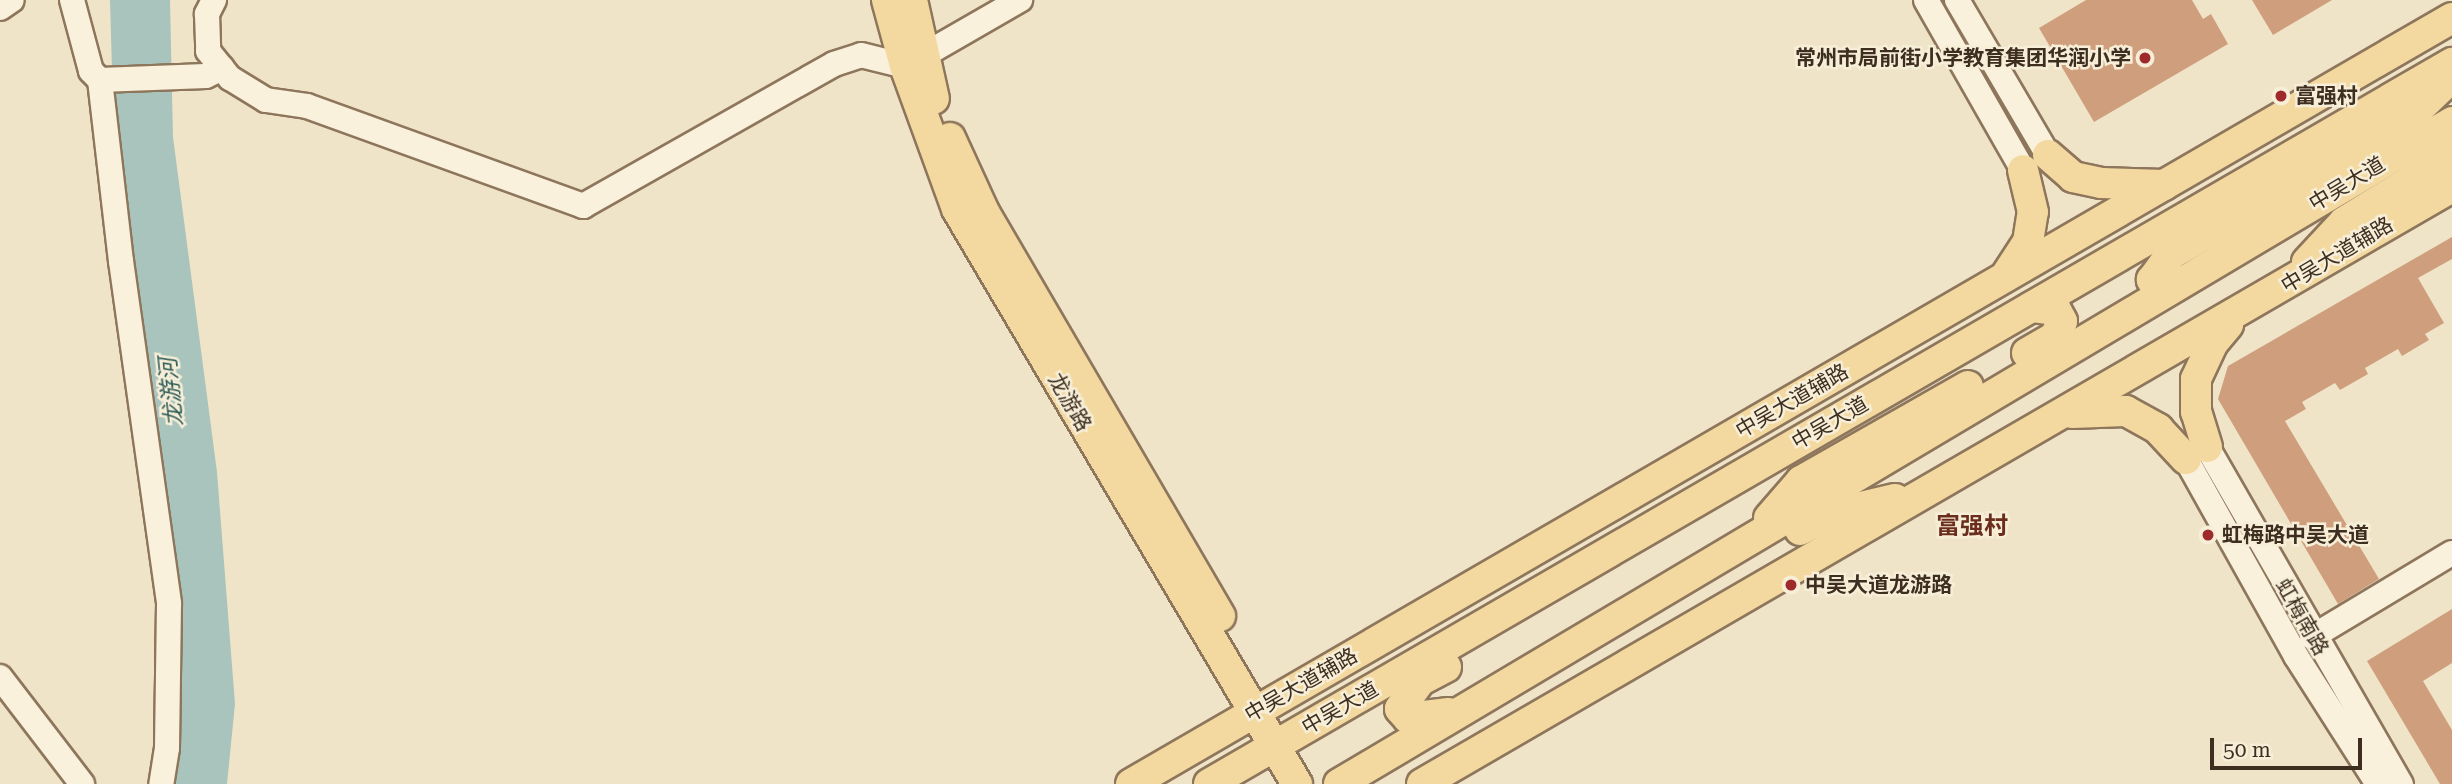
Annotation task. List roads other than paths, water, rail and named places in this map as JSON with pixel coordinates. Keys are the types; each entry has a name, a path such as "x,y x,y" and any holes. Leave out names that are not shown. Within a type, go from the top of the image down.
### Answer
{"main road":[{"name":"龙游路","path":"887,0 984,212 1262,708 1283,741 1320,784"},
{"name":"龙游路","path":"912,0 914,61"},
{"name":"中吴大道辅路","path":"1131,784 2452,18"},
{"path":"2224,150 2308,132 2387,86 2445,71"},
{"path":"2174,287 2157,287 2152,280 2171,254 2405,122 2445,71"},
{"name":"中吴大道","path":"1209,784 2031,307 2445,71"},
{"name":"中吴大道","path":"1339,784 2452,122"},
{"path":"2285,286 2344,222 2440,163 2452,149"},
{"path":"2005,277 2028,242 2036,163 2073,177 2101,183 2164,185"},
{"name":"中吴大道辅路","path":"1422,784 1927,491 2068,413 2452,187"},
{"path":"1750,539 1801,481 2055,337 2062,321 2056,310 2031,307"},
{"path":"2196,453 2196,379 2212,344 2238,314"},
{"path":"2068,413 2126,411 2196,453"},
{"path":"1461,711 1408,719 1400,709 1420,681 1663,544 1763,462"},
{"path":"1629,495 1729,482"},
{"path":"1699,570 1778,542 1831,514 1927,491"},
{"name":"龙游路","path":"1283,741 1297,784"}],"street":[{"path":"0,8 12,0"},
{"path":"72,0 91,71 111,79 214,72 230,78 266,100 307,106 583,206 834,64 861,55 914,61 1020,0"},
{"path":"214,0 207,14 208,51 214,72"},
{"path":"1926,0 2036,163"},
{"path":"1957,0 2036,163"},
{"path":"111,79 121,261 169,604 167,748 161,784"},
{"name":"虹梅南路","path":"2196,453 2401,784"},
{"name":"虹梅南路","path":"2196,453 2296,656 2378,784"},
{"path":"2312,637 2452,553"},
{"path":"0,677 82,784"}],"water":[{"name":"龙游河","path":"110,0 170,0 173,137 217,472 235,704 227,784 170,784 178,598 127,248 113,107"}],"place":[{"name":"常州市局前街小学教育集团华润小学","path":"2145,58"},
{"name":"富强村","path":"2281,96"},
{"name":"虹梅路中吴大道","path":"2208,535"},
{"name":"中吴大道龙游路","path":"1791,585"}],"district":[{"name":"富强村","path":"1972,527"}]}
